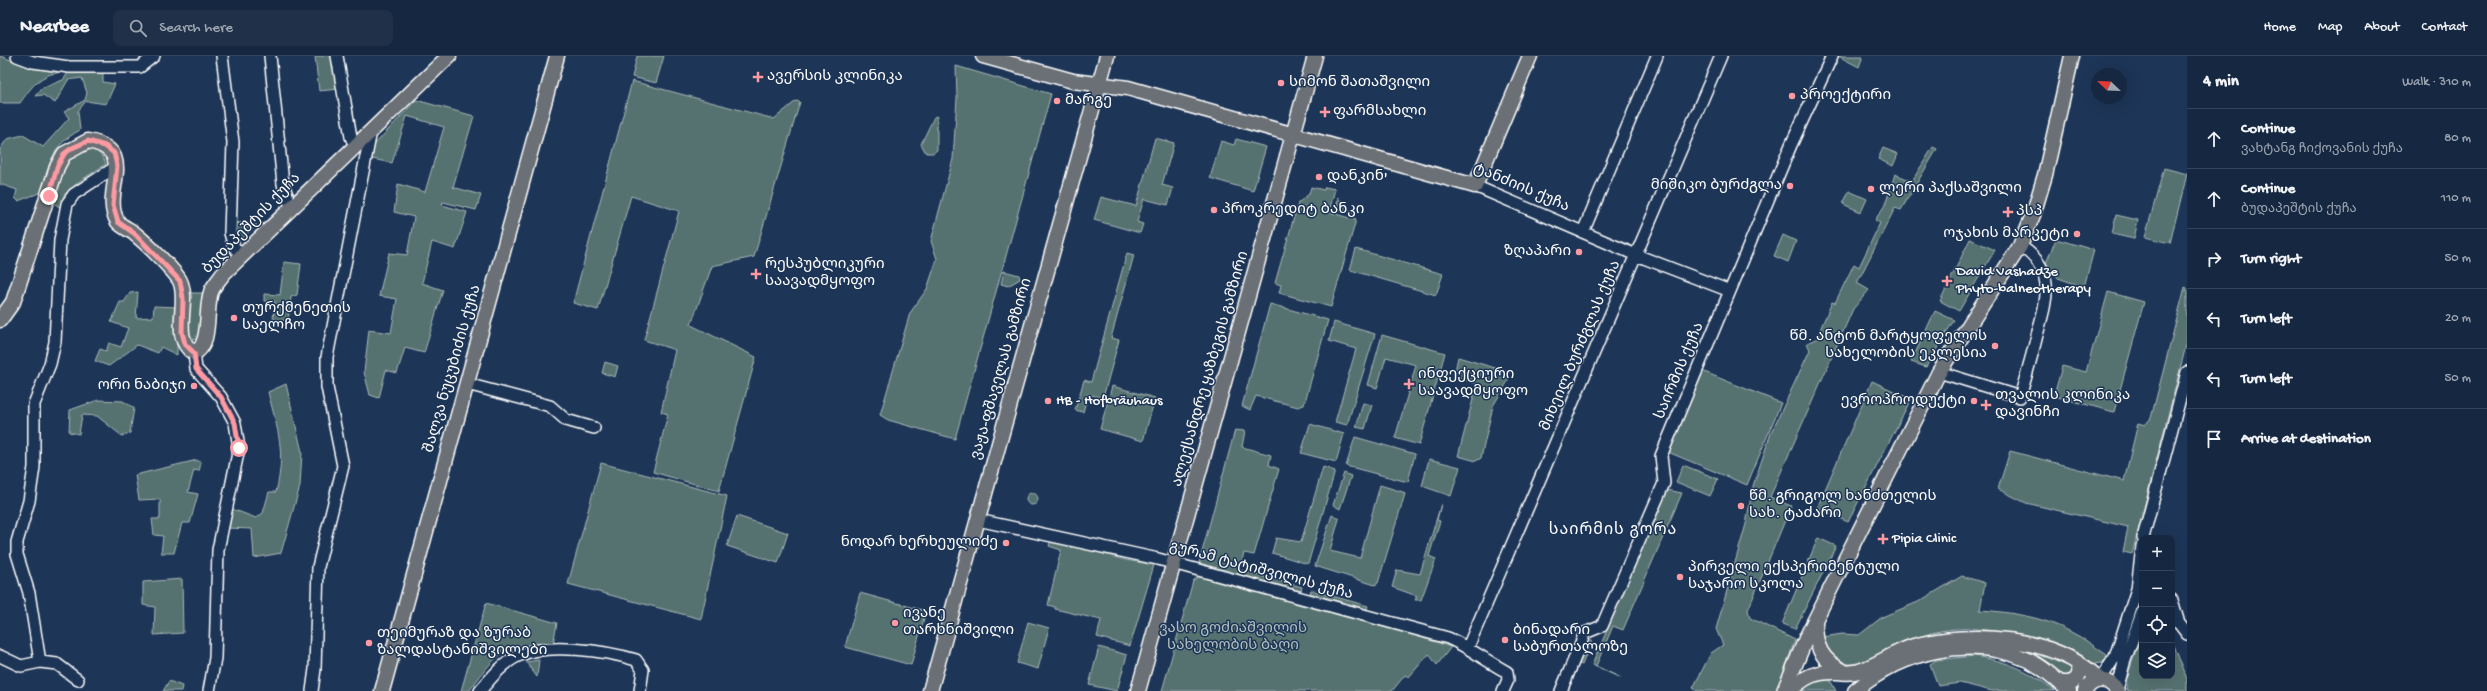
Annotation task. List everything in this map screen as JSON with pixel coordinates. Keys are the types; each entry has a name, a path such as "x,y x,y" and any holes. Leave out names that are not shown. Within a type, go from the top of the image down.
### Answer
{"main road":[{"name":"ბუდაპეშტის ქუჩა","path":"194,353 198,351 204,343 211,292 223,274 291,206 449,56"},
{"name":"შალვა ნუცუბიძის ქუჩა","path":"382,691 557,56"},
{"name":"ტანძიის ქუჩა","path":"983,56 1073,81 1128,88 1475,186"},
{"name":"ვაჟა-ფშაველას გამზირი","path":"930,691 1107,56"},
{"name":"ალექსანდრე ყაზბეგის გამზირი","path":"1138,691 1175,563 1315,56"},
{"path":"1475,186 1530,56"},
{"path":"1784,691 1795,662 1939,372 2020,246 2033,215 2045,175 2072,56"},
{"path":"0,320 13,302 57,167 64,154 88,141 98,143 114,153 117,166 113,205 118,222 135,234 180,281 183,298 182,332 188,350 194,353"},
{"path":"1815,622 1815,639 1818,650 1830,663 1847,673"},
{"path":"1790,691 1815,672 1847,673 1863,670 1912,646 1942,639 1965,636 2006,640 2051,652 2077,663 2100,680 2110,682 2117,690"},
{"path":"1855,691 1874,676 1904,661 1956,647 1986,648 2007,652 2029,660 2065,687 2077,679 2080,671 2077,663"},
{"path":"2085,691 2090,683 2100,680"}],"street":[{"path":"17,56 33,62 69,67 140,67 154,56"},
{"path":"222,56 234,142 230,233 234,247 241,255"},
{"path":"270,56 283,184 291,206"},
{"path":"337,56 351,137 355,146"},
{"path":"1583,232 1657,56"},
{"name":"მიხეილ ბურძგლას ქუჩა","path":"1468,647 1721,56"},
{"name":"საირმის ქუჩა","path":"1561,691 1585,633 1602,626 1664,483 1661,456 1791,145 1832,56"},
{"path":"312,691 315,669 318,567 342,466 327,387 327,357 371,131"},
{"path":"40,662 29,593 17,554 16,542 29,502 34,467 34,404 50,364 55,342 60,240 67,204 74,194 117,166"},
{"name":"ტანძიის ქუჩა","path":"1475,186 1730,292"},
{"path":"1939,372 2020,397 2048,295 2045,277 2034,255 2020,246"},
{"path":"194,353 196,369 221,397 235,423 239,448 218,550 215,658 209,691"},
{"path":"2144,535 2153,506 2187,372"},
{"path":"466,384 550,406 566,420 594,428"},
{"path":"2152,535 2153,506"},
{"name":"გურამ ტატიშვილის ქუჩა","path":"978,520 1175,563 1434,634 1468,647 1475,655 1507,672 1508,680 1503,691"},
{"path":"2100,680 2111,666 2118,652 2139,590"},
{"path":"2174,607 2176,618 2187,634"},
{"path":"2117,690 2124,663 2139,621"},
{"path":"480,691 504,666 518,656 531,652 575,649 595,650 636,660 643,670 640,691"},
{"path":"0,656 21,666 40,662 57,664 78,680"}],"green space":[{"path":"0,56 33,68 61,70 40,80 31,88 20,103 0,103"},
{"path":"315,56 335,56 339,89 319,91"},
{"path":"637,56 664,56 656,83 632,77"},
{"path":"1838,56 1863,56 1859,67"},
{"path":"956,66 1051,94 955,439 888,420 880,415 910,313 927,289 937,259 931,241 953,159 957,98"},
{"path":"71,69 103,69 103,82 115,84 106,104 86,101 78,111 80,130 70,136 57,149 50,163 42,192 18,201 15,198 17,190 0,184 0,149 7,139 23,135 43,147 69,118 64,112 85,100 87,93 82,78 68,80 55,103 43,95 35,96 42,88 63,80"},
{"path":"632,81 774,119 796,101 800,102 754,257 712,266 691,325 756,357 719,491 653,472 668,414 661,412 675,350 644,340 679,211 631,196 598,310 573,303"},
{"path":"416,100 474,116 453,187 481,195 476,210 443,202 442,205 467,212 455,249 432,242 422,283 443,290 424,353 405,348 397,373 386,370 379,398 370,395 364,372 369,330 391,333 397,299 379,296 389,253 407,255 414,217 394,212 398,184 425,192 444,127 407,116 392,163 372,159 374,145"},
{"path":"937,116 937,150 933,153 926,153 921,144 934,117"},
{"path":"1155,138 1174,143 1162,185 1173,188 1168,205 1144,199 1137,222 1143,224 1140,233 1094,220 1101,197 1136,206"},
{"path":"1236,139 1266,147 1253,191 1210,178 1221,141 1234,145"},
{"path":"1933,147 1937,149 1901,210 1895,208 1857,283 1869,290 1853,309 1770,497 1791,506 1748,610 1750,618 1795,640 1777,691 1697,691 1693,688 1711,653 1723,645 1716,629 1746,524 1753,486 1771,433 1810,350 1807,343 1820,337 1819,332 1832,302 1835,303 1854,264 1859,267 1880,223 1875,220 1885,205 1895,174 1912,181"},
{"path":"1883,148 1898,154 1893,166 1878,159"},
{"path":"94,149 103,157 106,164 80,181 64,195 61,208 52,202 61,175 69,161 83,152"},
{"path":"2164,168 2187,174 2170,243 2145,237"},
{"path":"1311,187 1324,190 1325,187 1335,189 1329,212 1356,220 1331,307 1279,293 1281,285 1275,283 1298,203 1309,194"},
{"path":"1849,191 1867,199 1861,212 1843,204"},
{"path":"1338,198 1353,213 1336,210"},
{"path":"2116,215 2138,220 2134,239 2112,234"},
{"path":"233,222 257,225 239,241 234,236"},
{"path":"1783,235 1796,241 1788,262 1774,256"},
{"path":"1970,239 1995,250 1959,311 1940,301"},
{"path":"2056,239 2094,250 2084,287 2058,278 2046,263"},
{"path":"1356,249 1443,274 1436,295 1350,270"},
{"path":"1127,253 1134,255 1111,338 1119,340 1103,398 1088,394 1083,412 1075,410 1084,380 1091,382"},
{"path":"284,262 301,264 297,295 291,297 288,321 273,319 275,302 264,301 264,294 280,295"},
{"path":"1004,271 1019,275 1020,279 1008,286 1001,284"},
{"path":"2185,287 2187,288 2187,342 2132,554 2123,552 2128,527 2026,503 1998,489 2010,451 2124,481 2138,423 2145,425 2151,418"},
{"path":"138,292 136,318 153,317 154,306 178,307 177,355 161,347 158,353 137,345 109,366 95,361 100,349 106,351 109,343 121,347 128,328 111,322 120,302 124,302 130,293"},
{"path":"2108,292 2144,302 2114,412 2054,396 2062,366 2086,372"},
{"path":"189,293 205,293 200,333 196,340 189,336"},
{"path":"1270,304 1328,320 1304,405 1298,407 1256,396 1250,410 1242,406"},
{"path":"1935,311 1954,320 1926,367 1911,362"},
{"path":"1334,322 1375,334 1347,425 1335,422 1356,349 1329,341"},
{"path":"1382,335 1445,353 1419,445 1395,438 1416,365 1386,357 1377,388 1368,385"},
{"path":"1458,357 1509,372 1508,381 1493,406 1481,458 1476,461 1458,456 1477,384 1454,376"},
{"path":"605,362 618,366 615,377 602,373"},
{"path":"1702,371 1781,403 1747,485 1668,452"},
{"path":"1872,381 1911,399 1848,522 1817,508"},
{"path":"286,384 302,452 300,486 281,553 254,558 252,529 227,528 232,509 256,518 263,513 269,492 276,492 279,477 280,441 268,392"},
{"path":"1112,386 1155,398 1143,441 1100,429"},
{"path":"98,400 123,401 134,408 130,433 122,436 97,416 82,415 79,434 69,432 70,410"},
{"path":"1363,403 1372,405 1365,429 1356,427"},
{"path":"1310,424 1344,434 1336,462 1301,453"},
{"path":"1235,430 1245,431 1242,447 1271,455 1269,465 1279,469 1254,555 1244,553 1239,570 1302,587 1301,591 1199,563"},
{"path":"1355,437 1415,454 1408,482 1346,466"},
{"path":"1429,459 1460,467 1451,496 1422,486"},
{"path":"197,460 201,463 199,471 194,470 188,492 198,494 190,523 182,523 174,553 161,553 163,536 154,535 152,519 160,519 160,499 139,500 135,475"},
{"path":"601,463 727,496 701,619 568,584"},
{"path":"1683,465 1718,479 1710,496 1676,482"},
{"path":"1323,467 1335,471 1308,564 1272,553 1276,538 1301,542"},
{"path":"1344,473 1351,476 1340,509 1333,505"},
{"path":"1380,485 1403,492 1405,494 1378,583 1375,585 1315,566 1332,515 1339,519 1330,551 1360,558"},
{"path":"1667,490 1682,493 1623,630 1613,626 1596,666 1621,678 1592,665"},
{"path":"1030,493 1034,493 1038,499 1034,505 1030,505 1026,501 1026,497"},
{"path":"1441,504 1437,520 1440,521 1429,556 1436,559 1421,600 1415,600 1417,596 1392,587 1397,570 1420,574"},
{"path":"737,516 788,533 778,563 727,546"},
{"path":"1818,538 1836,546 1795,629 1782,624"},
{"path":"1051,540 1126,560 1154,565 1130,646 1097,637 1101,620 1055,609 1055,607 1048,605 1061,550 1049,546"},
{"name":"ვასო გოძიაშვილის სახელობის ბაღი","path":"1200,575 1345,612 1451,647 1437,665 1429,654 1409,677 1405,675 1392,691 1162,691 1193,581"},
{"path":"1962,576 1985,583 1980,610 2027,616 2061,627 2081,637 2107,655 2107,658 2102,663 2093,664 2074,655 2031,640 1987,630 1965,629 1943,631 1922,636 1875,658 1857,664 1849,664 1839,661 1826,646 1823,637 1842,634 1859,635 1882,617 1918,602"},
{"path":"182,579 183,633 154,635 155,607 143,605 143,582"},
{"path":"1311,590 1368,606 1367,609 1310,593"},
{"path":"860,593 926,611 911,665 845,647"},
{"path":"486,603 557,623 553,644 521,646 509,649 489,665 469,691 461,691"},
{"path":"1028,622 1049,628 1038,669 1017,663"},
{"path":"1588,638 1592,640 1582,665 1576,663"},
{"path":"2139,641 2139,679 2175,679 2175,648 2187,679 2187,691 2128,691 2126,681"},
{"path":"1099,647 1127,655 1117,691 1089,685"},
{"path":"2032,652 2070,667 2073,671 2072,675 2066,677"},
{"path":"1974,656 2007,664 2027,672 2055,691 1992,691 1960,683 1938,686 1930,664 1936,660"},
{"path":"539,660 537,677 526,662"},
{"path":"1824,678 1830,680 1836,691 1799,691 1806,685"},
{"path":"169,681 182,686 181,691 163,691"}],"place":[{"name":"ავერსის კლინიკა","path":"758,77"},
{"name":"სიმონ შათაშვილი","path":"1281,83"},
{"name":"პროექტირი","path":"1792,96"},
{"name":"მარგე","path":"1057,101"},
{"name":"ფარმსახლი","path":"1325,112"},
{"name":"დანკინ'","path":"1319,177"},
{"name":"მიშიკო ბურძგლა","path":"1790,186"},
{"name":"ლერი პაქსაშვილი","path":"1871,189"},
{"name":"პროკრედიტ ბანკი","path":"1214,210"},
{"name":"პსპ","path":"2008,212"},
{"name":"ოჯახის მარკეტი","path":"2077,234"},
{"name":"ზღაპარი","path":"1579,252"},
{"name":"რესპუბლიკური საავადმყოფო","path":"756,274"},
{"name":"David Vashadze Phyto-balneotherapy","path":"1947,281"},
{"name":"თურქმენეთის საელჩო","path":"234,318"},
{"name":"წმ. ანტონ მარტყოფელის სახელობის ეკლესია","path":"1995,346"},
{"name":"ინფექციური საავადმყოფო","path":"1409,384"},
{"name":"ორი ნაბიჯი","path":"194,386"},
{"name":"HB - Hofbräuhaus","path":"1048,401"},
{"name":"ევროპროდუქტი","path":"1974,401"},
{"name":"თვალის კლინიკა დავინჩი","path":"1986,405"},
{"name":"წმ. გრიგოლ ხანძთელის სახ. ტაძარი","path":"1741,506"},
{"name":"Pipia Clinic","path":"1883,539"},
{"name":"ნოდარ ხერხეულიძე","path":"1006,543"},
{"name":"პირველი ექსპერიმენტული საჯარო სკოლა","path":"1680,577"},
{"name":"ივანე თარხნიშვილი","path":"895,623"},
{"name":"ბინადარი საბურთალოზე","path":"1505,640"},
{"name":"თეიმურაზ და ზურაბ ზალდასტანიშვილები","path":"369,643"}],"district":[{"name":"საირმის გორა","path":"1613,531"}],"route":[{"path":"49,196 57,167 64,154 72,148 88,141 105,146 114,153 117,166 113,205 118,222 135,234 180,281 183,298 182,332 185,344 188,350 194,353 196,369 221,397 235,423 239,448"}]}
